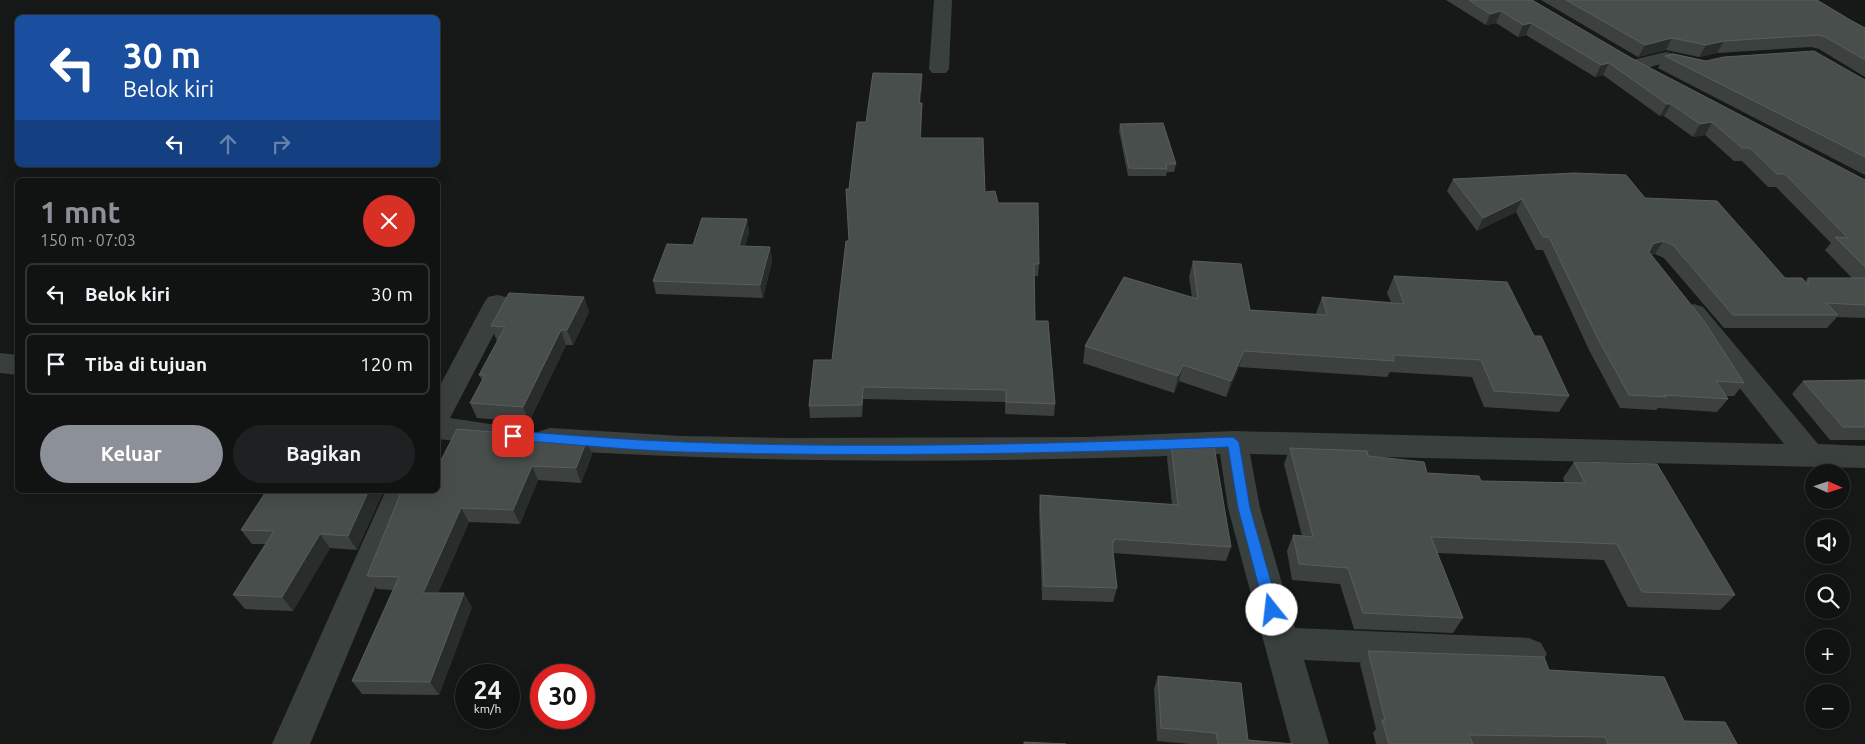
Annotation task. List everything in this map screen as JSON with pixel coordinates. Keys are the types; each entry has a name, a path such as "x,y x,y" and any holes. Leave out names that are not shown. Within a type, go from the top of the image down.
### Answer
{"street":[{"path":"938,69 943,0"},
{"path":"1660,78 1627,60 1666,58 1694,65 1717,61"},
{"path":"1680,295 1811,457"},
{"path":"440,412 497,303"},
{"path":"0,363 15,365"},
{"path":"440,428 532,438 681,447 788,449 1086,448 1233,442 1865,457"},
{"path":"1233,442 1244,508 1310,744"},
{"path":"291,744 400,493"},
{"path":"1282,643 1529,654"}],"building":[{"path":"1469,0 1532,0 1633,59 1865,180 1865,267 1835,237 1848,238 1785,174 1777,174 1750,148 1742,148 1712,122 1700,124 1671,104 1667,104 1609,63 1601,65 1531,23 1523,25 1501,11 1490,14"},
{"path":"1566,0 1817,0 1865,28 1865,60 1819,35 1724,41 1706,45 1672,38 1645,45"},
{"path":"1814,51 1865,80 1865,157 1665,56 1673,54 1706,61 1724,57"},
{"path":"873,73 922,74 919,103 922,103 920,138 983,138 985,192 995,191 998,203 1038,203 1039,264 1034,264 1035,321 1048,321 1055,404 1006,402 1006,390 863,387 862,405 809,406 814,360 832,360 846,241 849,241 846,189 849,189 857,122 866,122"},
{"path":"1163,123 1176,164 1166,164 1167,169 1129,168 1120,124"},
{"path":"1574,173 1626,175 1645,198 1717,201 1785,278 1802,278 1808,285 1808,278 1865,278 1865,305 1826,303 1838,315 1733,315 1673,245 1663,241 1653,244 1649,252 1704,321 1744,383 1716,381 1728,399 1629,395 1597,337 1549,237 1543,237 1522,199 1483,218 1453,179"},
{"path":"702,218 747,219 739,246 770,247 760,285 653,281 667,244 693,245"},
{"path":"1193,261 1241,264 1250,310 1327,315 1322,297 1404,304 1394,276 1507,282 1534,336 1541,336 1569,396 1494,391 1481,360 1393,355 1394,361 1244,351 1231,381 1183,365 1178,376 1085,346 1124,277 1198,299"},
{"path":"509,293 584,297 567,330 561,330 523,407 470,403 485,375 479,375 505,327 491,326"},
{"path":"1865,380 1865,427 1843,427 1803,381"},
{"path":"457,429 587,440 576,468 532,466 513,510 461,508 423,593 464,593 430,682 352,681 399,577 367,576 401,493 440,493 440,462"},
{"path":"1171,443 1214,446 1231,547 1114,539 1114,542 1112,542 1117,588 1044,586 1040,495 1178,505"},
{"path":"1290,448 1367,451 1368,456 1424,462 1427,473 1479,476 1481,481 1585,483 1574,462 1657,464 1735,595 1642,592 1617,544 1431,537 1463,618 1363,613 1348,568 1299,564 1293,535 1313,537"},
{"path":"265,493 368,493 348,536 320,534 282,597 233,595 274,531 241,530"},
{"path":"1368,651 1544,657 1549,670 1664,677 1684,721 1725,722 1737,744 1608,744 1605,737 1469,735 1473,744 1389,744 1382,720 1385,720"},
{"path":"1158,676 1241,683 1248,740 1293,744 1218,744 1216,733 1161,728"},
{"path":"1024,742 1066,744 1024,744"}],"route":[{"path":"513,436 681,447 788,449 1086,448 1233,442 1244,508 1272,610"}]}
